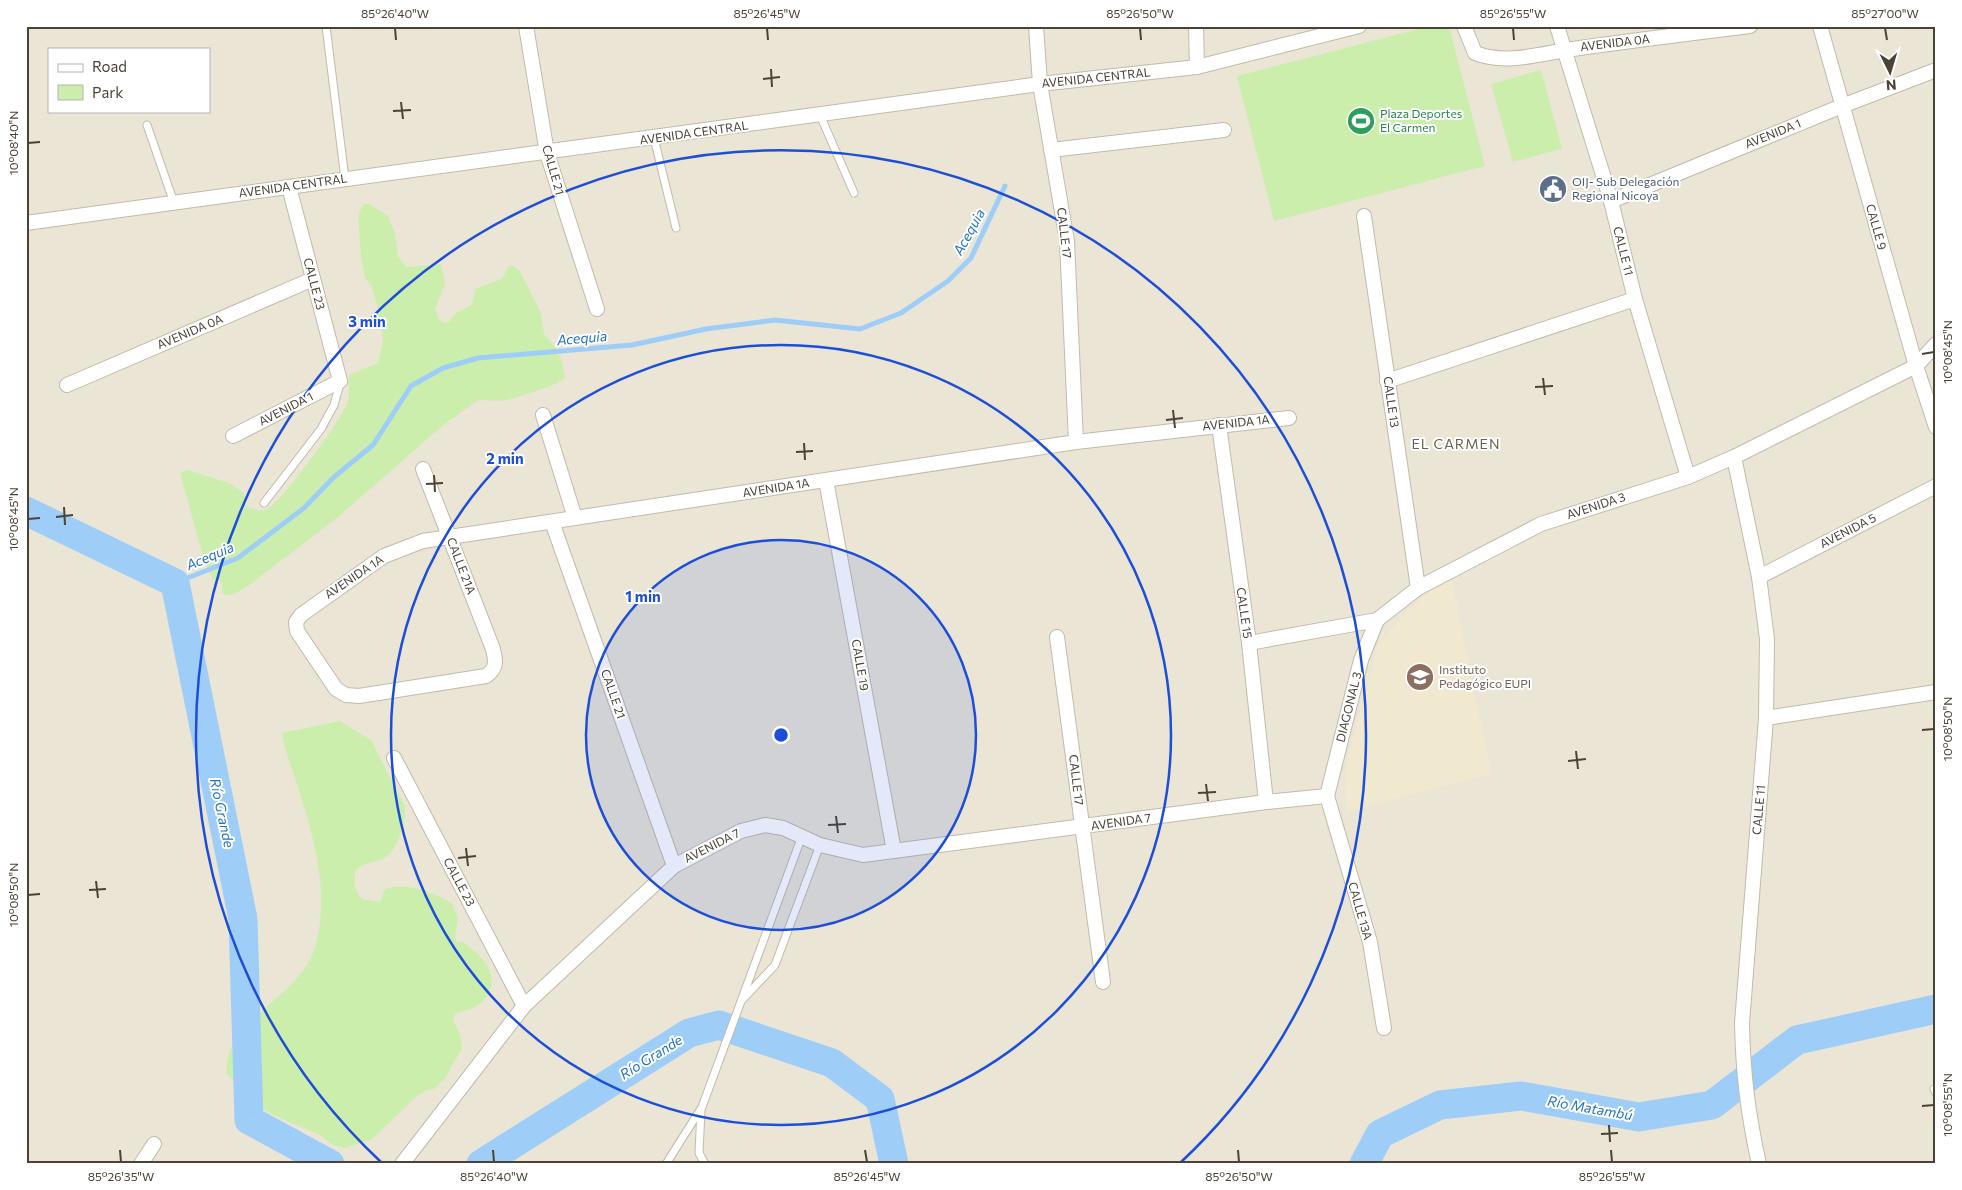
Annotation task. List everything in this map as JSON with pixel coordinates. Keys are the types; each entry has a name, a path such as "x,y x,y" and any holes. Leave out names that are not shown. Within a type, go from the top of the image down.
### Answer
{"street":[{"name":"CALLE 21","path":"526,26 547,153 597,309"},
{"name":"CALLE 17","path":"1036,26 1040,84 1067,241 1076,442"},
{"path":"1196,26 1197,67"},
{"name":"AVENIDA CENTRAL","path":"26,224 1040,84 1197,67 1306,33 1359,26"},
{"name":"AVENIDA 0A","path":"1464,26 1475,53 1490,59 1510,59 1565,49 1750,26"},
{"name":"CALLE 11","path":"1557,26 1611,201 1635,299 1688,477"},
{"name":"CALLE 9","path":"1820,26 1916,366 1936,427"},
{"name":"AVENIDA 1","path":"1611,201 1842,106 1936,70"},
{"path":"1051,150 1224,130"},
{"name":"CALLE 23","path":"289,187 340,381"},
{"name":"CALLE 13","path":"1364,216 1418,588"},
{"name":"AVENIDA 0A","path":"67,385 313,279"},
{"path":"1388,381 1635,299"},
{"name":"AVENIDA 3","path":"1248,643 1378,620 1418,588 1541,524 1688,477 1734,457 1916,366 1936,344"},
{"name":"AVENIDA 1","path":"233,436 340,381"},
{"path":"543,415 575,518"},
{"name":"AVENIDA 1A","path":"346,695 336,689 297,631 296,622 301,615 384,556 423,541 1076,442 1289,418"},
{"name":"CALLE 15","path":"1219,425 1248,643 1266,802"},
{"name":"CALLE 11","path":"1734,457 1759,577 1767,639 1766,718 1742,1023 1743,1073 1748,1113 1759,1164"},
{"name":"CALLE 21A","path":"346,695 359,696 486,676 493,671 496,664 423,469"},
{"name":"CALLE 19","path":"826,480 894,851"},
{"name":"AVENIDA 5","path":"1759,577 1936,486"},
{"name":"CALLE 21","path":"552,522 674,866"},
{"name":"DIAGONAL 3","path":"1327,796 1361,660 1378,620"},
{"name":"CALLE 17","path":"1058,637 1104,982"},
{"path":"1766,718 1936,692"},
{"name":"CALLE 23","path":"394,758 524,1006"},
{"name":"AVENIDA 7","path":"402,1164 524,1006 674,866 741,831 765,826 783,828 820,845 863,855 1266,802 1327,796"},
{"name":"CALLE 13A","path":"1327,796 1370,942 1384,1028"},
{"path":"141,1164 154,1144"}],"lane":[{"path":"326,26 345,179"},
{"path":"820,115 854,193"},
{"path":"148,125 174,203"},
{"path":"654,138 676,228"},
{"path":"264,503 321,429 334,405 340,381"},
{"path":"666,1164 702,1107 802,836"},
{"path":"741,1002 775,966 820,845"},
{"path":"702,1107 699,1153 705,1164"}],"shaded area":[{"path":"26,26 1936,26 1936,1164 26,1164"},
{"name":"Instituto Pedagógico EUPI","path":"1452,580 1491,774 1346,812 1347,760 1378,645 1407,611 1429,592"}],"green space":[{"name":"Plaza Deportes El Carmen","path":"1430,26 1449,26 1485,166 1274,221 1237,76"},
{"path":"1541,70 1562,149 1513,162 1491,84"},
{"path":"363,204 369,204 388,216 395,233 398,257 407,267 441,264 445,284 435,309 439,319 444,323 449,322 456,313 470,306 473,302 475,289 502,279 509,266 513,265 520,272 541,313 544,334 555,347 562,361 565,378 551,386 502,401 478,400 442,426 338,517 248,586 234,594 226,595 222,593 222,584 219,580 213,580 203,556 180,473 187,470 229,483 244,493 245,505 255,510 267,509 274,504 297,477 324,442 344,411 349,399 349,375 378,363 383,341 377,304 371,285 365,278 361,256 358,216"},
{"path":"340,721 371,740 405,807 400,836 392,850 382,859 365,864 356,870 354,882 357,892 362,899 380,902 385,889 402,886 411,887 437,895 452,903 458,918 455,937 457,942 463,942 482,958 490,971 492,980 488,996 482,1002 465,1011 455,1013 453,1020 460,1034 462,1048 445,1078 434,1089 426,1090 415,1098 371,1140 344,1148 333,1145 320,1135 275,1116 254,1103 227,1074 229,1054 237,1038 249,1023 295,980 308,964 316,944 320,924 321,904 318,863 309,823 286,752 282,733"}],"waterway":[{"name":"Acequia","path":"175,583 238,558 304,508 334,477 373,445 411,386 443,368 478,358 632,345 706,329 775,320 860,329 901,313 948,281 971,258 1005,186"},
{"name":"Río Grande","path":"26,511 175,583 243,919 249,1120 330,1164"},
{"name":"Río Matambú","path":"1364,1164 1380,1134 1440,1105 1521,1096 1639,1117 1712,1105 1797,1040 1936,1009"},
{"name":"Río Grande","path":"481,1164 689,1033 719,1025 832,1063 880,1099 894,1164"}],"place":[{"name":"Plaza Deportes El Carmen","path":"1361,121"},
{"name":"OIJ- Sub Delegación Regional Nicoya","path":"1553,189"},
{"name":"Instituto Pedagógico EUPI","path":"1420,677"}],"district":[{"name":"EL CARMEN","path":"1456,444"}]}
